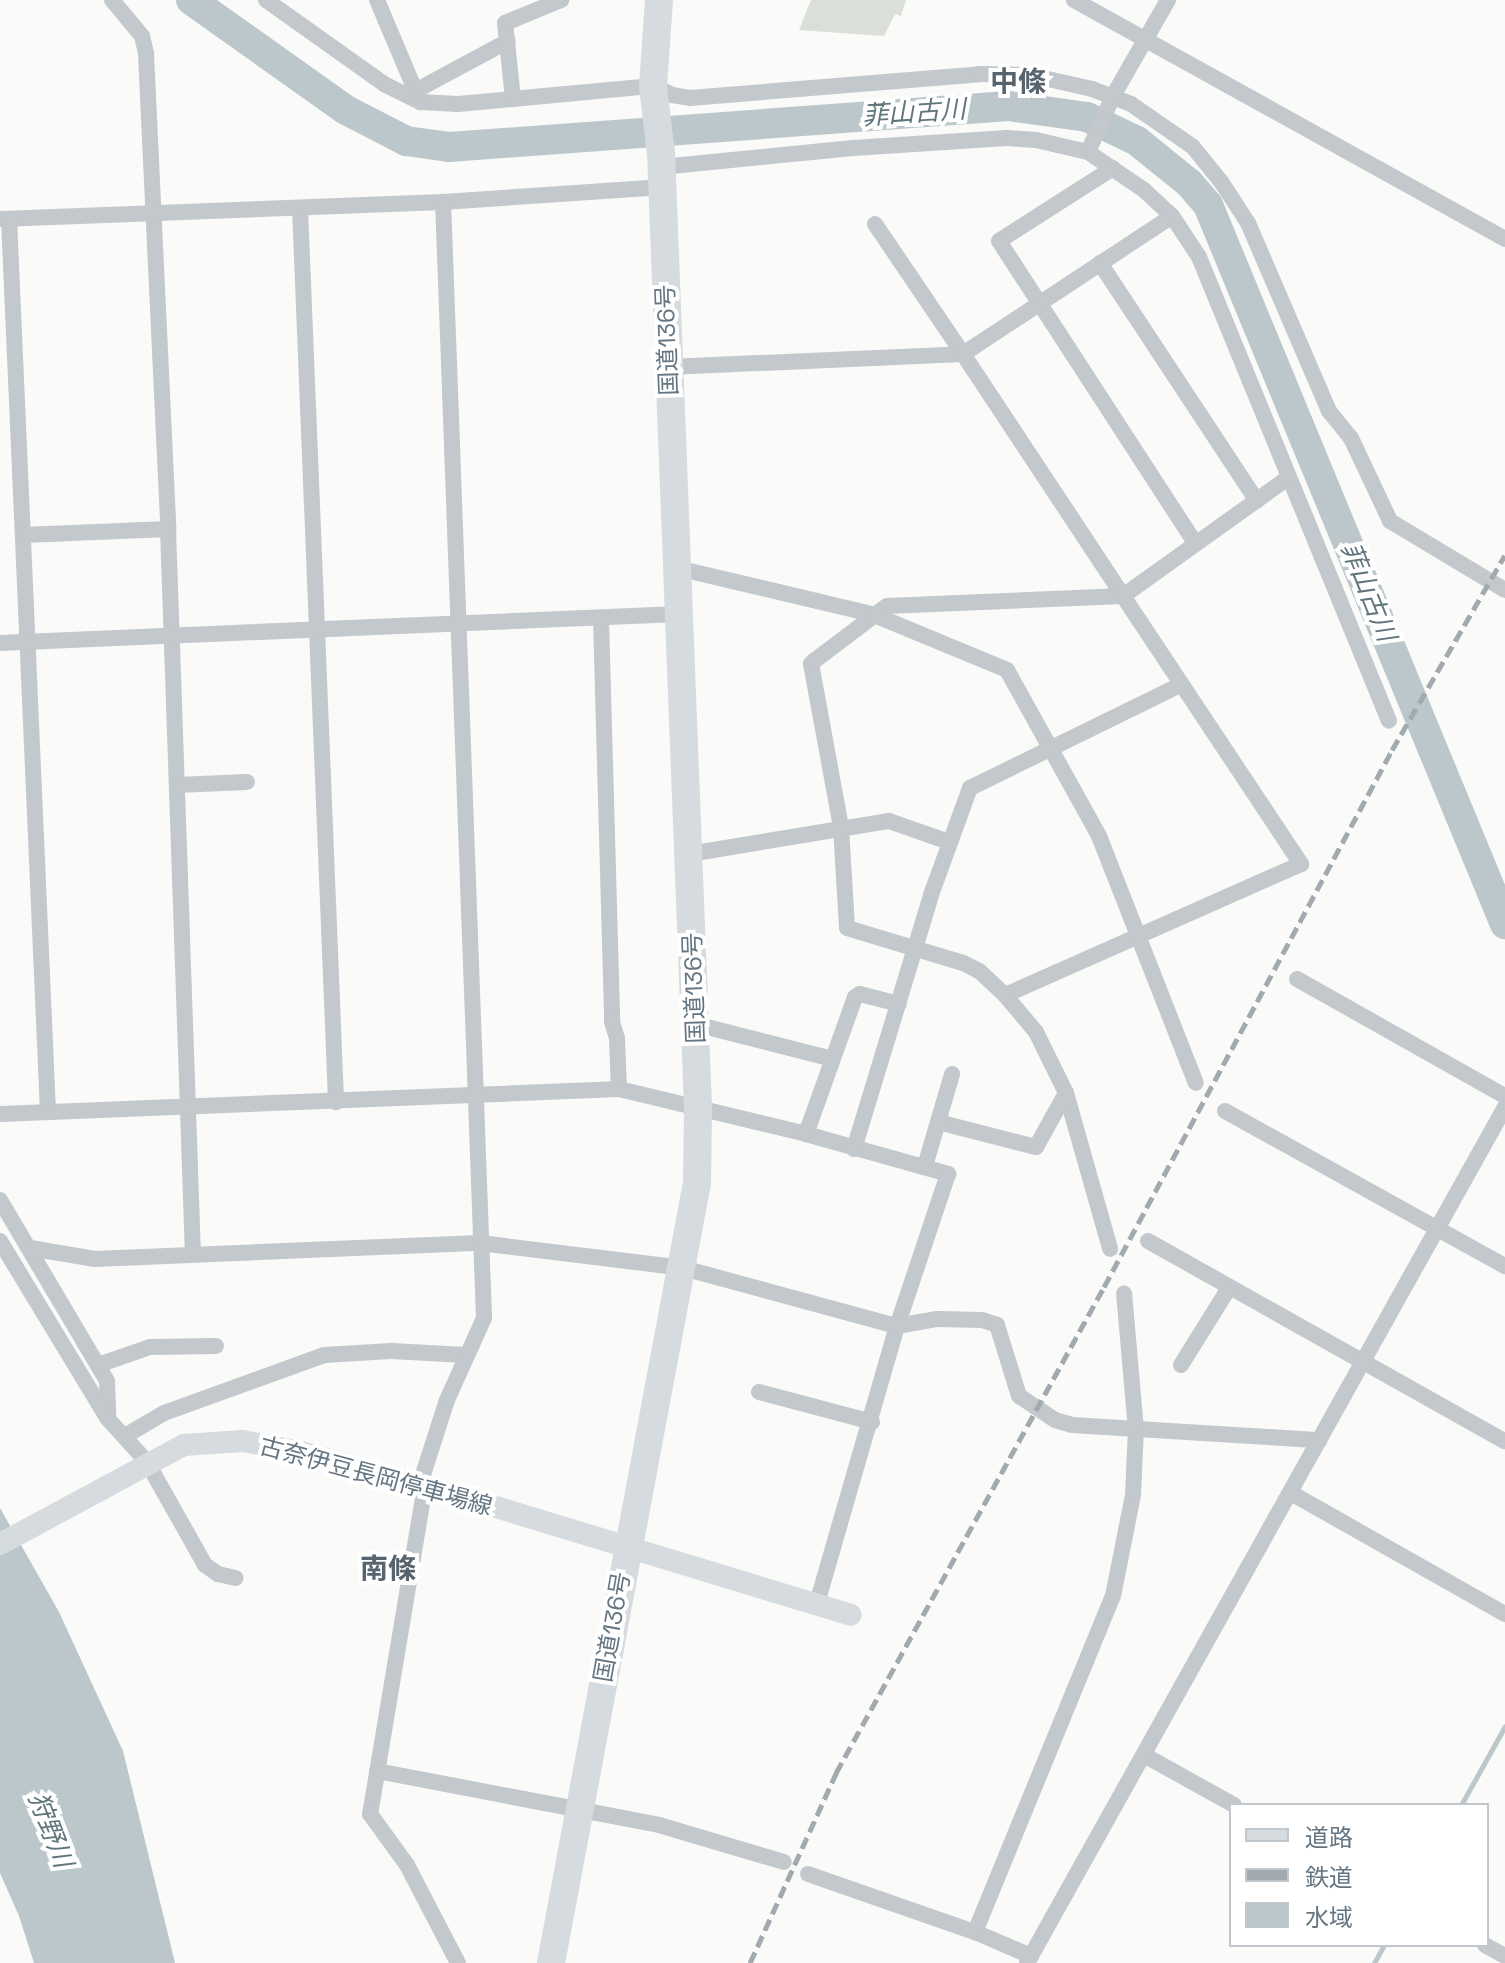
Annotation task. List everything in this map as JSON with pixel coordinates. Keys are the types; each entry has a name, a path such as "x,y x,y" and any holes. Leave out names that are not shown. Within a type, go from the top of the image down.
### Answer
{"highway":[{"name":"国道136号","path":"551,1963 697,1183 698,1107 689,854 662,169 655,96 659,0"}],"main road":[{"name":"古奈伊豆長岡停車場線","path":"0,1544 147,1462 184,1445 243,1441 301,1452 422,1485 850,1615"}],"street":[{"path":"112,0 137,28 146,54 168,529 193,1254"},
{"path":"266,0 384,84 418,96 458,104 513,99 682,98 980,74 1030,75 1112,99 1154,118 1193,147 1248,223 1329,411 1351,438 1390,521 1505,590"},
{"path":"377,0 418,96"},
{"path":"513,99 505,23 561,0"},
{"path":"1074,0 1505,239"},
{"path":"1089,149 1112,99 1168,0"},
{"path":"418,96 508,41"},
{"path":"48,1112 24,535 5,219 443,202 662,169 853,148 1007,138 1089,149 1172,216 1199,257 1389,721"},
{"path":"1113,168 999,241 1195,543"},
{"path":"443,202 484,1318 466,1355 422,1485 372,1820 407,1865 458,1963"},
{"path":"300,208 336,1102"},
{"path":"668,367 963,354 1172,216"},
{"path":"875,224 1301,864 1005,995"},
{"path":"1100,263 1257,501"},
{"path":"1110,1249 1066,1093 1036,1032 1005,995 974,968 917,947 847,928 841,827 811,664 872,614 887,606 1123,596 1288,478"},
{"path":"24,535 168,529"},
{"path":"677,568 872,614 1007,670 1099,836 1196,1083"},
{"path":"0,643 601,620 678,614"},
{"path":"601,620 612,1022 617,1038 619,1089"},
{"path":"854,1149 949,842 970,788 1182,684"},
{"path":"177,785 247,782"},
{"path":"689,854 841,827 896,821 949,842"},
{"path":"1297,979 1505,1096"},
{"path":"806,1134 856,995 899,1004"},
{"path":"695,1024 832,1059"},
{"path":"925,1166 952,1074"},
{"path":"0,1114 619,1089 806,1134 948,1174 897,1326 872,1422 817,1604"},
{"path":"938,1122 1036,1147 1066,1093"},
{"path":"808,1874 975,1932 1029,1959 1505,1107"},
{"path":"1225,1111 1505,1266"},
{"path":"0,1200 107,1381 108,1419"},
{"path":"0,1241 108,1419 147,1462 205,1565 218,1574 236,1578"},
{"path":"1148,1241 1505,1441"},
{"path":"30,1248 95,1259 480,1243 683,1268 897,1326 937,1319 982,1320 997,1325 1019,1396 1036,1409 1072,1425 1320,1440"},
{"path":"1181,1365 1229,1288"},
{"path":"975,1932 1113,1596 1133,1495 1136,1430 1124,1294"},
{"path":"98,1365 150,1347 216,1346"},
{"path":"125,1436 164,1413 324,1355 391,1351 466,1355"},
{"path":"759,1392 872,1422"},
{"path":"1291,1493 1505,1614"},
{"path":"1144,1755 1230,1803"},
{"path":"377,1771 579,1807 682,1831 784,1862"}],"shaded area":[{"path":"811,0 906,0 901,16 895,14 884,36 799,30"}],"water":[{"name":"狩野川","path":"0,1508 59,1612 123,1751 175,1963 34,1963 19,1916 0,1873"}],"waterway":[{"name":"菲山古川","path":"191,0 346,110 406,141 449,147 1008,106 1087,117 1137,141 1189,183 1208,205 1505,924"},
{"path":"1462,1803 1505,1726"},
{"path":"1374,1963 1383,1947"}],"railway":[{"path":"750,1963 836,1773 1104,1287 1392,750 1505,555"}],"district":[{"name":"中條","path":"1018,81"},
{"name":"南條","path":"388,1568"}]}
